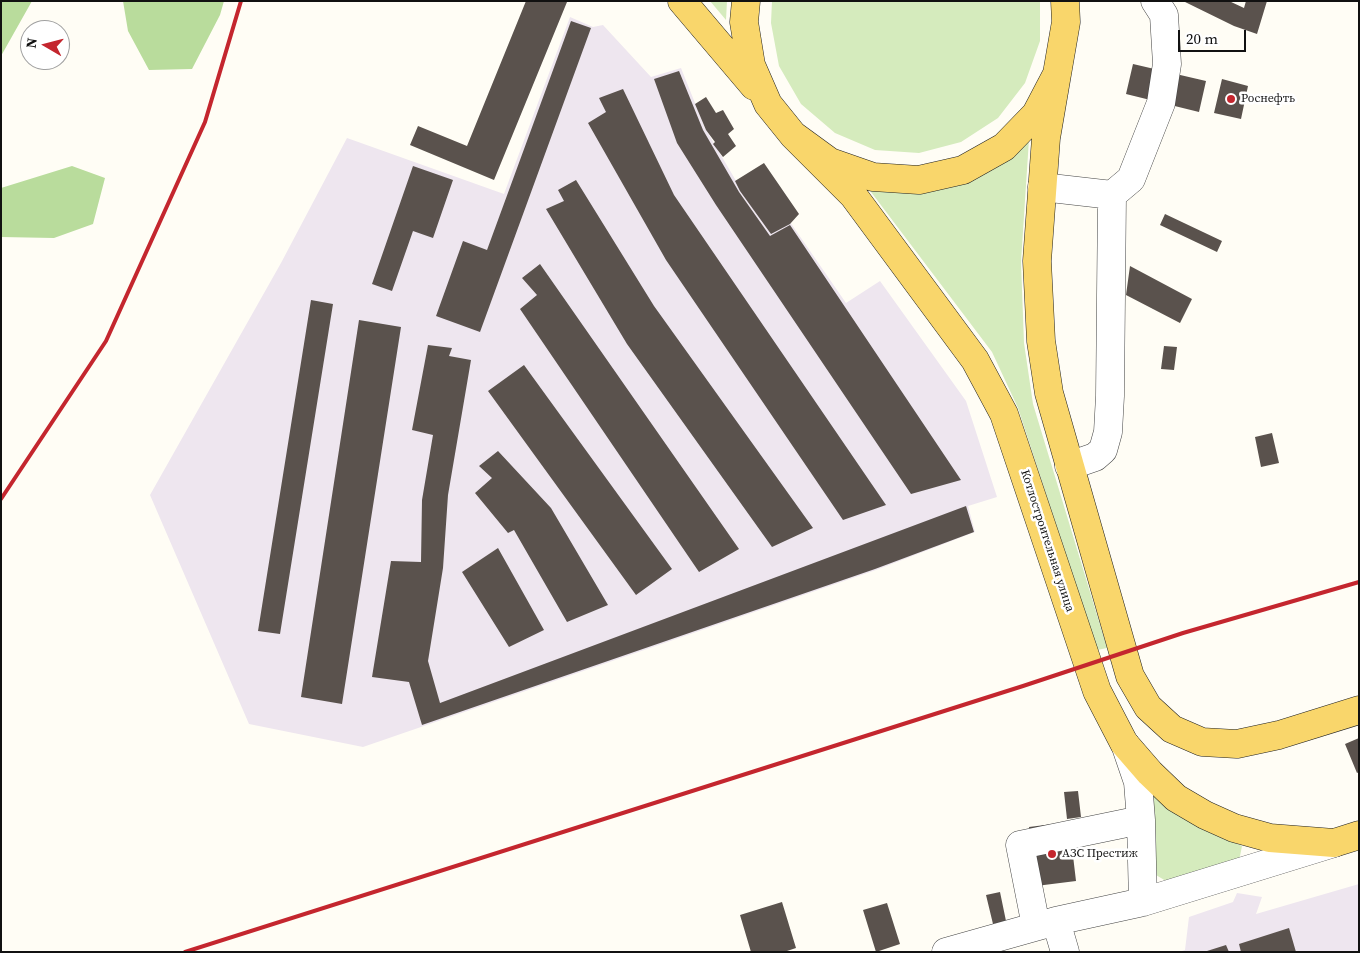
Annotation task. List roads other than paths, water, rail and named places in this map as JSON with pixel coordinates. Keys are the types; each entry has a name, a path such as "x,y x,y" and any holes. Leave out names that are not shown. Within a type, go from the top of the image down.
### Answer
{"main road":[{"path":"682,1 793,135 830,162 873,177 919,180 964,170 1004,147 1036,114 1057,74"},
{"path":"746,1 744,22 751,65 768,104"},
{"path":"1068,8 1046,138 1042,187 1036,261 1041,341 1049,393 1130,676 1148,707 1172,729 1202,742 1236,744 1279,735 1359,710"},
{"name":"Котлостроительная улица","path":"793,135 853,195 975,360 996,398 1004,414 1024,470 1097,691 1124,743 1150,773 1176,798 1205,815 1234,828 1270,838 1346,839"}],"street":[{"path":"1042,187 1112,195 1131,179 1161,103 1168,64 1164,15 1155,1"},
{"path":"1069,466 1095,457 1103,450 1108,432 1112,195"},
{"path":"1124,743 1138,782 1143,902"},
{"path":"1065,952 1046,924 1020,845 1141,820"},
{"path":"946,952 1046,924 1143,902 1346,839"}],"railway":[{"path":"1,499 106,341 205,122 241,1"},
{"path":"185,952 1023,686 1183,633 1359,582"}],"place":[{"name":"Роснефть","path":"1231,99"},
{"name":"АЗС Престиж","path":"1052,854"}]}
